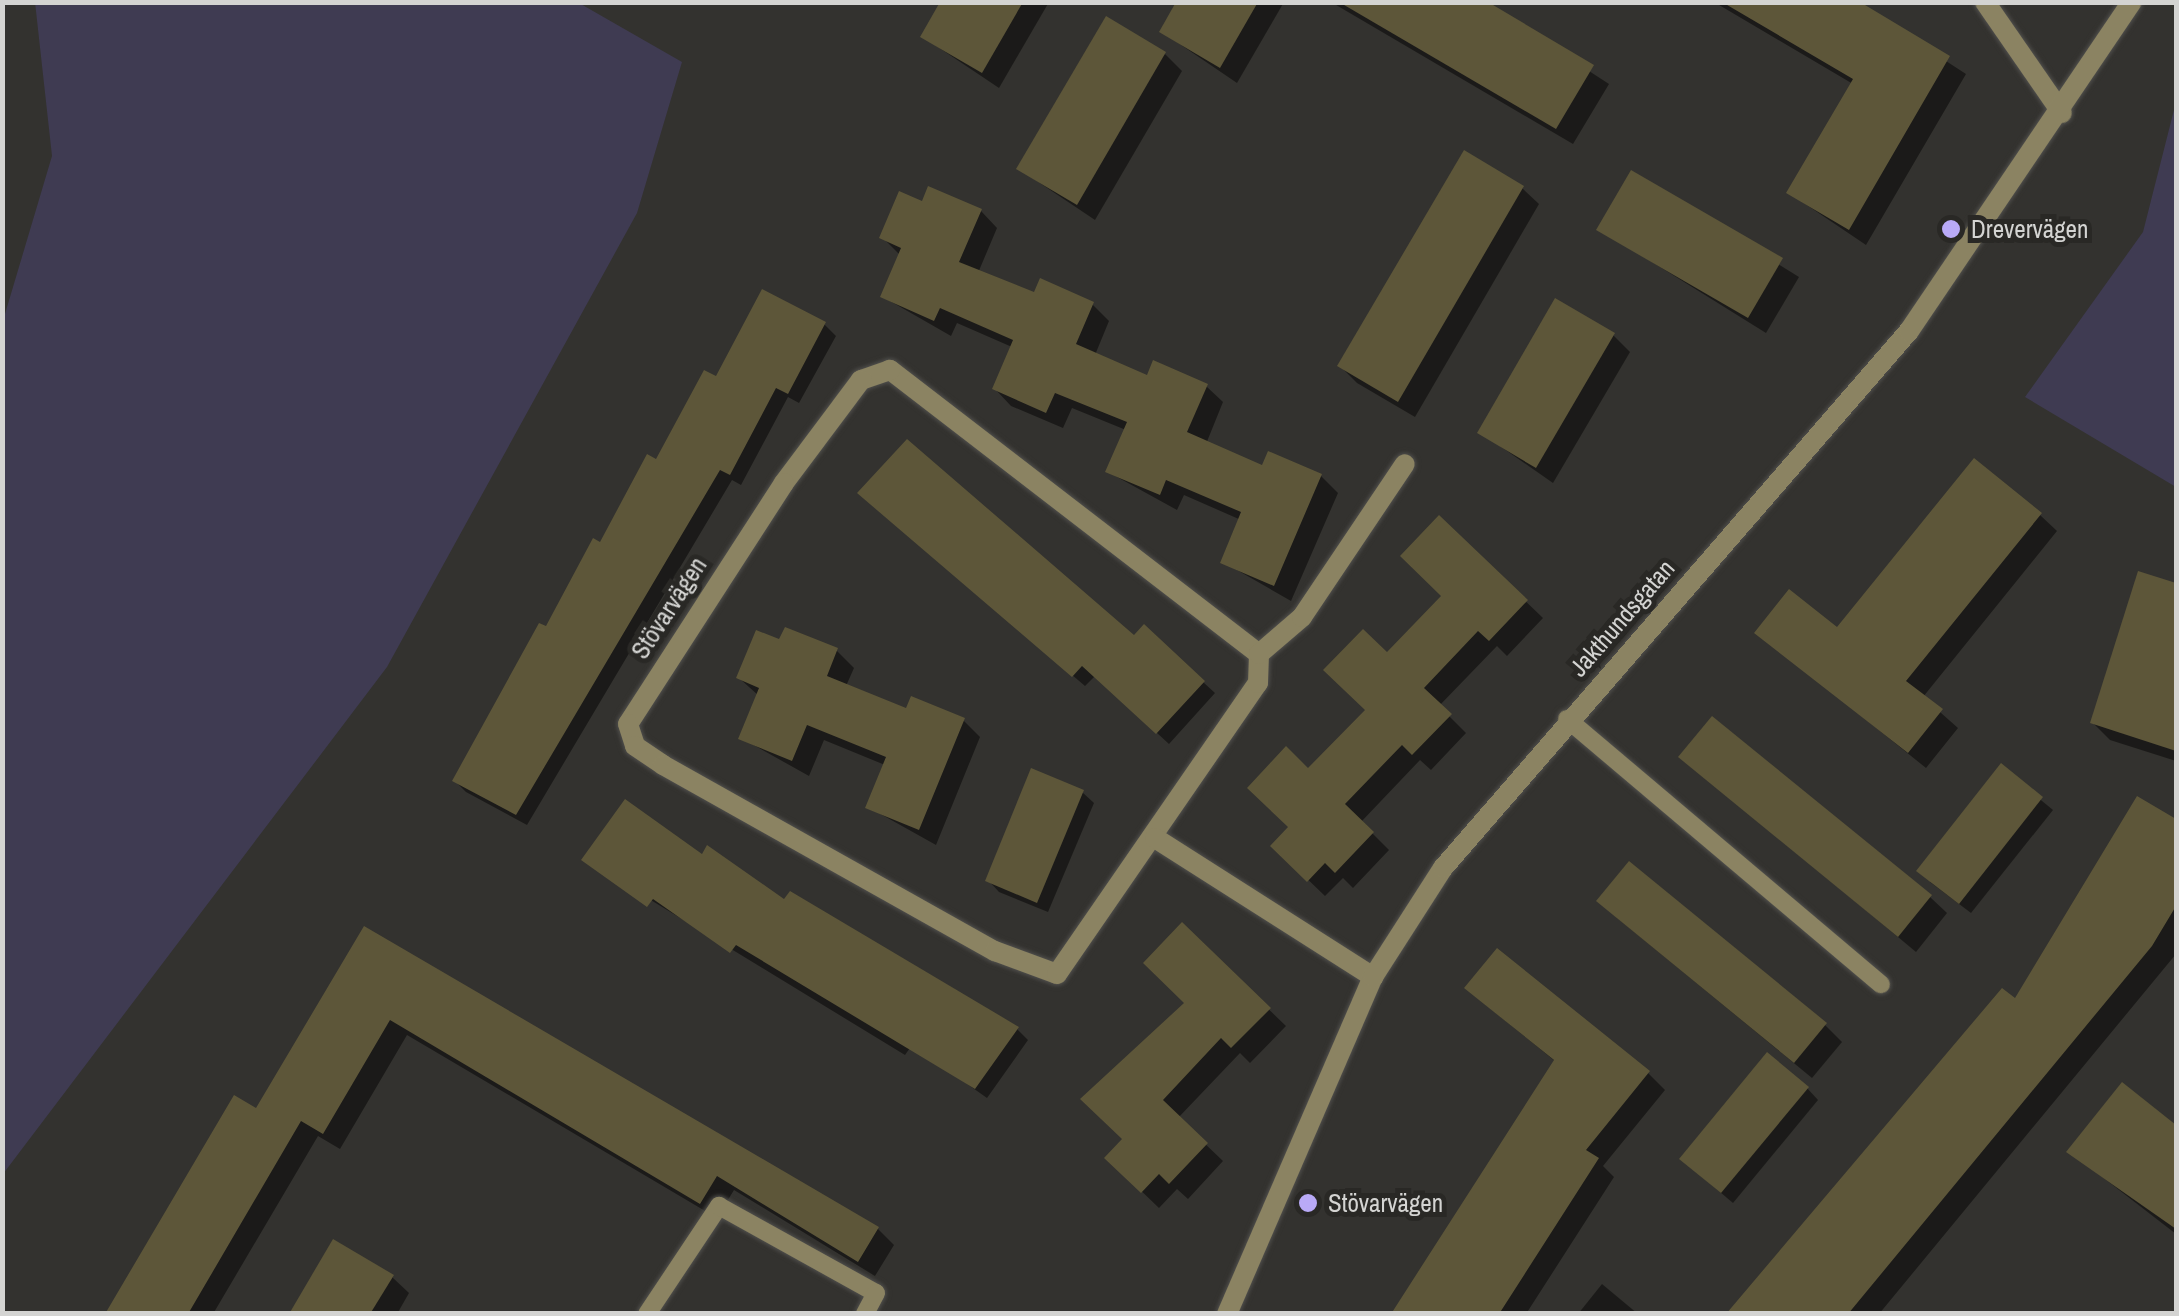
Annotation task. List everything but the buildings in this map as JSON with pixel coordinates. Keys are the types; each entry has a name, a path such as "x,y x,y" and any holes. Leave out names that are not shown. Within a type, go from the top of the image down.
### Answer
{"street":[{"path":"1985,2 2062,114"},
{"name":"Jakthundsgatan","path":"1227,1314 1373,977 1443,868 1566,719 1908,331 2062,114 2132,2"},
{"name":"Stövarvägen","path":"890,370 1259,654 1258,683 1155,838 1057,974 1028,968 663,765 635,746 628,724 784,483 861,380 890,370"},
{"path":"1259,654 1302,618 1405,464"},
{"path":"1155,838 1373,977"}],"lane":[{"path":"1566,719 1881,984"},
{"path":"647,1314 719,1206 876,1293 865,1314"}],"shaded area":[{"path":"35,2 579,3 682,62 637,213 387,667 3,1174 2,324 52,156"},
{"path":"2176,102 2176,487 2025,397 2143,232"}],"place":[{"name":"Drevervägen","path":"1951,229"},
{"name":"Stövarvägen","path":"1308,1203"}]}
